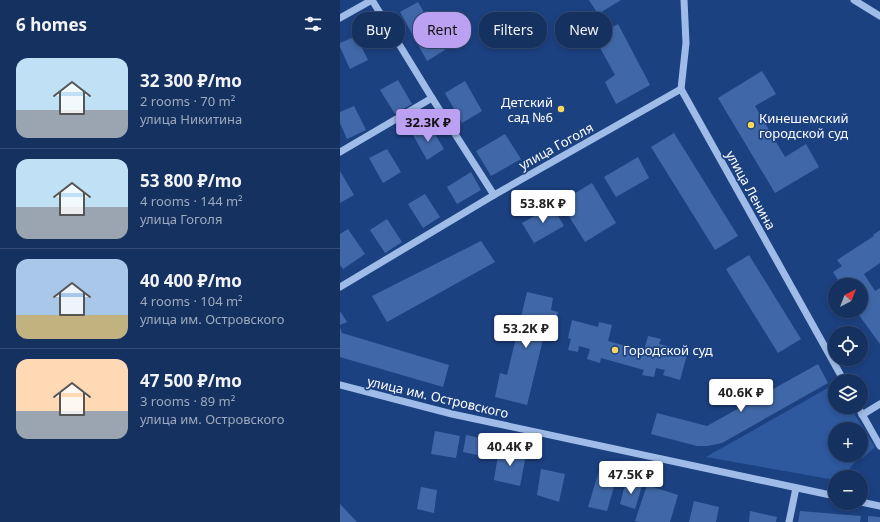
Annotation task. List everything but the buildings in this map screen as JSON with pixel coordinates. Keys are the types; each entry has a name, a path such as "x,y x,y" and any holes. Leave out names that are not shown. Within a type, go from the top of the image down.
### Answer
{"street":[{"path":"340,18 372,0 494,195"},
{"path":"681,89 686,43 684,0"},
{"path":"854,0 880,16"},
{"name":"улица Гоголя","path":"340,287 494,195 681,89"},
{"name":"улица Ленина","path":"681,89 840,374"},
{"path":"340,152 432,98"},
{"name":"улица им. Островского","path":"340,385 452,414 828,495"},
{"path":"868,411 880,404"},
{"path":"862,414 880,446"},
{"path":"789,522 796,488"},
{"path":"868,503 880,506"}],"shaded area":[{"path":"828,388 828,414 854,414 859,422 828,422 828,462 855,462 848,470 828,470 828,479 706,457"},
{"path":"868,436 875,447 868,453"}],"place":[{"name":"Детский сад №6","path":"561,109"},
{"name":"Кинешемский городской суд","path":"751,125"},
{"name":"Городской суд","path":"615,350"}]}
